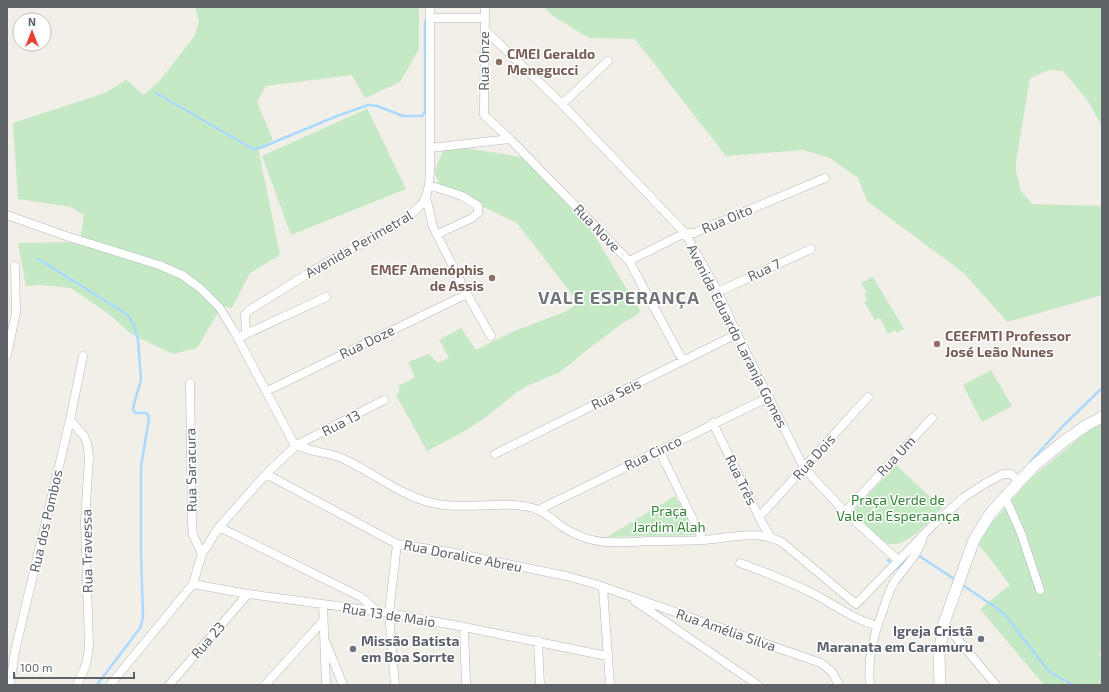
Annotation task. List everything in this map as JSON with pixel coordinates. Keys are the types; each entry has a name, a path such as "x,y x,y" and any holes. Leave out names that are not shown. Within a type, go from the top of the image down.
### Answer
{"street":[{"name":"Avenida Perimetral","path":"246,333 245,315 248,311 312,270 399,223 418,209 426,197 429,185 430,148 430,7"},
{"name":"Rua Onze","path":"484,115 485,7"},
{"path":"430,18 484,18"},
{"name":"Avenida Eduardo Laranja Gomes","path":"484,30 562,104 685,234 718,292 737,334 804,468 845,512 898,560"},
{"path":"562,104 608,61"},
{"name":"Rua Nove","path":"484,115 510,139 629,261 683,361"},
{"path":"430,148 510,139"},
{"name":"Rua Oito","path":"629,261 685,234 694,233 825,178"},
{"path":"429,185 462,196 478,206 478,214 438,234"},
{"path":"426,197 430,217 467,294 491,336"},
{"path":"7,215 66,236 159,265 182,275 200,288 219,307 238,338 292,440 297,445 344,460 407,493 436,504 461,507 509,505 528,507 538,510 567,529 588,538 608,542 703,540 752,536 770,537 783,543 856,604 924,534 963,498 998,476 1008,474 1020,481"},
{"name":"Rua 7","path":"718,292 811,249"},
{"path":"7,355 16,312 15,266"},
{"name":"Rua Doze","path":"267,391 467,294"},
{"name":"Avenida Perimetral","path":"238,338 326,297"},
{"name":"Rua Seis","path":"495,454 737,334"},
{"name":"Rua dos Pombos","path":"10,685 15,651 70,420 83,356"},
{"name":"Rua Saracura","path":"190,383 192,524 193,535 202,554"},
{"name":"Rua Cinco","path":"538,510 769,397"},
{"name":"Rua Dois","path":"759,517 868,397"},
{"name":"Rua 13","path":"193,584 202,554 219,527 266,474 297,445 384,400"},
{"path":"940,685 939,656 944,623 974,540 990,514 1004,497 1036,465 1087,424 1102,416"},
{"name":"Rua Um","path":"845,512 932,418"},
{"name":"Rua Travessa","path":"70,420 88,443 89,457 85,522 89,646 86,665 77,685"},
{"name":"Rua Três","path":"714,423 770,537"},
{"path":"659,450 703,540"},
{"name":"Rua Doralice Abreu","path":"266,474 398,544 450,552 566,576 603,588"},
{"path":"1004,497 1021,533 1040,590"},
{"path":"219,527 361,597 378,612"},
{"path":"870,685 869,661 873,638 889,592 895,581 915,557 924,534"},
{"path":"395,685 389,613 398,544"},
{"path":"740,563 793,584 816,595 854,618 877,626"},
{"path":"110,685 193,584"},
{"name":"Rua 13 de Maio","path":"193,584 248,594 389,613 538,641 607,656"},
{"path":"603,588 610,685"},
{"name":"Rua Amélia Silva","path":"603,588 820,663 832,672 839,685"},
{"name":"Rua 23","path":"169,685 248,594"},
{"path":"628,596 655,616 736,668 758,685"},
{"path":"323,605 326,685"},
{"path":"265,685 323,621"},
{"path":"944,623 996,685"},
{"path":"464,627 466,685"},
{"path":"324,637 343,685"},
{"path":"538,641 540,685"},
{"path":"7,658 15,651"}],"green space":[{"path":"195,7 419,7 419,49 400,82 365,98 352,75 266,86 257,102 273,140 258,148 280,255 250,273 232,308 222,306 197,348 173,354 131,334 110,315 71,288 40,285 26,286 18,243 80,242 84,215 71,207 18,199 13,123 105,93 126,80 144,95 161,79 195,37 199,22"},
{"path":"544,7 1102,7 1102,126 1088,101 1063,71 1049,70 1030,78 1016,162 1016,172 1021,191 1032,204 1102,206 1102,295 1007,322 964,273 867,201 858,178 830,158 803,150 726,156 635,39 589,38 553,16"},
{"path":"367,108 406,189 291,235 262,156"},
{"path":"453,146 527,158 587,223 640,311 638,314 592,346 560,372 527,386 465,431 427,451 396,395 399,392 399,386 415,377 408,362 429,354 438,363 449,358 439,340 461,328 476,350 512,332 567,311 574,306 574,297 517,223 440,186 434,172 443,151"},
{"path":"873,277 904,329 897,333 895,330 888,334 880,318 875,320 864,302 867,300 864,294 867,292 861,283"},
{"path":"991,370 1012,406 982,422 963,385"},
{"path":"1102,424 1102,652 1099,654 1102,661 1102,685 1044,685 980,609 1010,585 976,541 1030,479 1088,431"},
{"name":"Praça Verde de Vale da Esperaança","path":"896,465 942,508 917,533 902,542 894,544 883,541 852,512"},
{"name":"Praça Jardim Alah","path":"675,496 698,535 607,537"}],"waterway":[{"path":"156,93 253,149 260,148 337,116 368,105 377,106 403,116 422,116 425,112 425,22 428,18"},
{"path":"38,259 122,311 133,323 138,340 141,380 133,410 136,413 146,413 149,419 141,466 143,618 140,628 97,685"},
{"path":"1031,461 1063,426 1102,388"},
{"path":"888,560 897,568 911,554"},
{"path":"918,555 957,581"},
{"path":"961,584 1006,616 1047,669 1073,685"}],"place":[{"name":"CMEI Geraldo Menegucci","path":"499,62"},
{"name":"EMEF Amenóphis de Assis","path":"492,278"},
{"name":"CEEFMTI Professor José Leão Nunes","path":"937,344"},
{"name":"Igreja Cristã Maranata em Caramuru","path":"981,639"},
{"name":"Missão Batista em Boa Sorrte","path":"353,649"}],"district":[{"name":"VALE ESPERANÇA","path":"619,298"}]}
